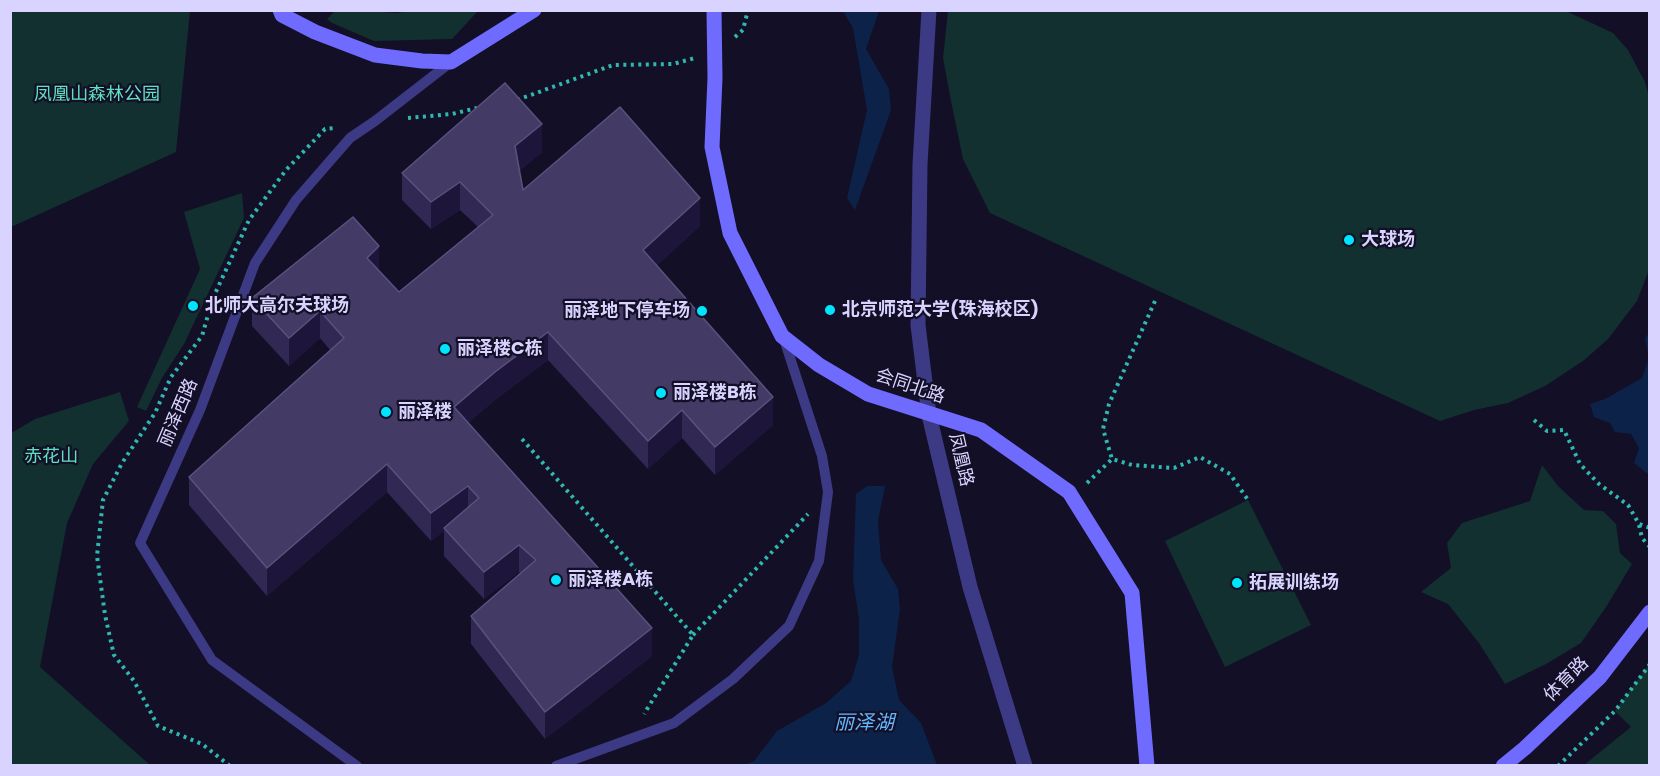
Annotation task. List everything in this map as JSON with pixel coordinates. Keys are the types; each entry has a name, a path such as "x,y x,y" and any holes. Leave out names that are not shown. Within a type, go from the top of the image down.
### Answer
{"street":[{"path":"280,10 282,15 315,32 375,55 422,62 451,62 534,10"},
{"name":"会同北路","path":"714,10 716,78 712,147 730,233 782,336 819,365 868,394 981,430 1069,492 1132,592 1147,765"},
{"name":"凤凰路","path":"929,10 920,164 918,325 929,415 970,588 1025,765"},
{"name":"体育路","path":"1503,765 1525,748 1600,677 1650,612"}],"lane":[{"name":"丽泽西路","path":"357,765 212,660 140,543 200,410 255,263 296,200 350,138 375,122 451,62"},
{"path":"556,765 674,723 734,679 789,626 819,561 828,492 822,456 782,336"}],"path":[{"path":"515,100 613,66 673,64 714,54"},
{"path":"230,765 202,744 158,726 134,681 114,656 105,615 97,556 102,500 154,412 171,377 202,336 213,298 249,219 286,170 325,129 452,114 484,107"},
{"path":"1112,459 1103,429 1108,404 1155,301"},
{"path":"1534,420 1547,430 1564,430 1580,464 1599,483 1628,505 1639,524 1642,537 1650,547"},
{"path":"522,439 693,635"},
{"path":"1112,459 1132,465 1174,468 1200,457 1230,474 1248,500"},
{"path":"1069,492 1078,491 1112,459"},
{"path":"629,738 693,635 828,492"},
{"path":"1639,524 1650,528"},
{"path":"1558,765 1615,711 1650,664"}],"green space":[{"path":"417,10 478,11 452,39 374,41 327,19 335,11 397,13"},
{"name":"凤凰山森林公园","path":"10,11 190,11 176,152 11,227"},
{"name":"大球场","path":"948,11 1566,11 1613,33 1628,50 1645,82 1650,100 1650,267 1637,301 1608,339 1583,361 1545,386 1508,403 1474,410 1440,421 990,213 963,159 943,58"},
{"name":"北师大高尔夫球场","path":"242,193 244,218 184,344 162,378 146,411 137,407 200,269 184,212"},
{"name":"赤花山","path":"120,392 129,421 93,464 67,523 40,667 150,765 11,765 11,433 35,419"},
{"path":"1542,465 1558,486 1584,510 1603,511 1616,524 1620,553 1632,564 1581,643 1546,664 1505,684 1479,643 1448,604 1421,592 1451,568 1447,543 1462,523 1530,501"},
{"name":"拓展训练场","path":"1248,500 1311,625 1225,667 1165,541"},
{"path":"1649,664 1649,765 1584,765 1631,727 1615,711"}],"water":[{"path":"843,11 879,11 866,49 889,89 891,110 855,210 847,198 867,110 853,28"},
{"path":"1649,333 1649,358 1645,338"},
{"path":"1649,358 1649,475 1634,463 1639,448 1631,434 1615,432 1610,423 1594,417 1590,404 1605,399 1642,378"},
{"name":"丽泽湖","path":"867,486 885,486 878,521 881,560 898,589 900,609 892,667 899,700 921,723 937,765 744,765 754,761 777,731 826,703 851,681 859,655 859,619 853,580 856,494"}],"building":[{"name":"丽泽楼","path":"505,83 542,124 515,146 523,190 620,107 700,198 643,250 773,397 715,447 682,410 648,441 548,332 454,407 652,628 545,712 471,616 536,560 519,545 484,572 444,528 479,498 468,486 431,513 387,464 267,568 189,477 344,338 320,311 289,338 252,298 353,217 379,246 367,258 399,292 493,215 460,182 431,202 402,173"}],"place":[{"name":"大球场","path":"1349,240"},
{"name":"北师大高尔夫球场","path":"193,306"},
{"name":"北京师范大学(珠海校区)","path":"830,310"},
{"name":"丽泽地下停车场","path":"702,311"},
{"name":"丽泽楼C栋","path":"445,349"},
{"name":"丽泽楼B栋","path":"661,393"},
{"name":"丽泽楼","path":"386,412"},
{"name":"丽泽楼A栋","path":"556,580"},
{"name":"拓展训练场","path":"1237,583"}]}
